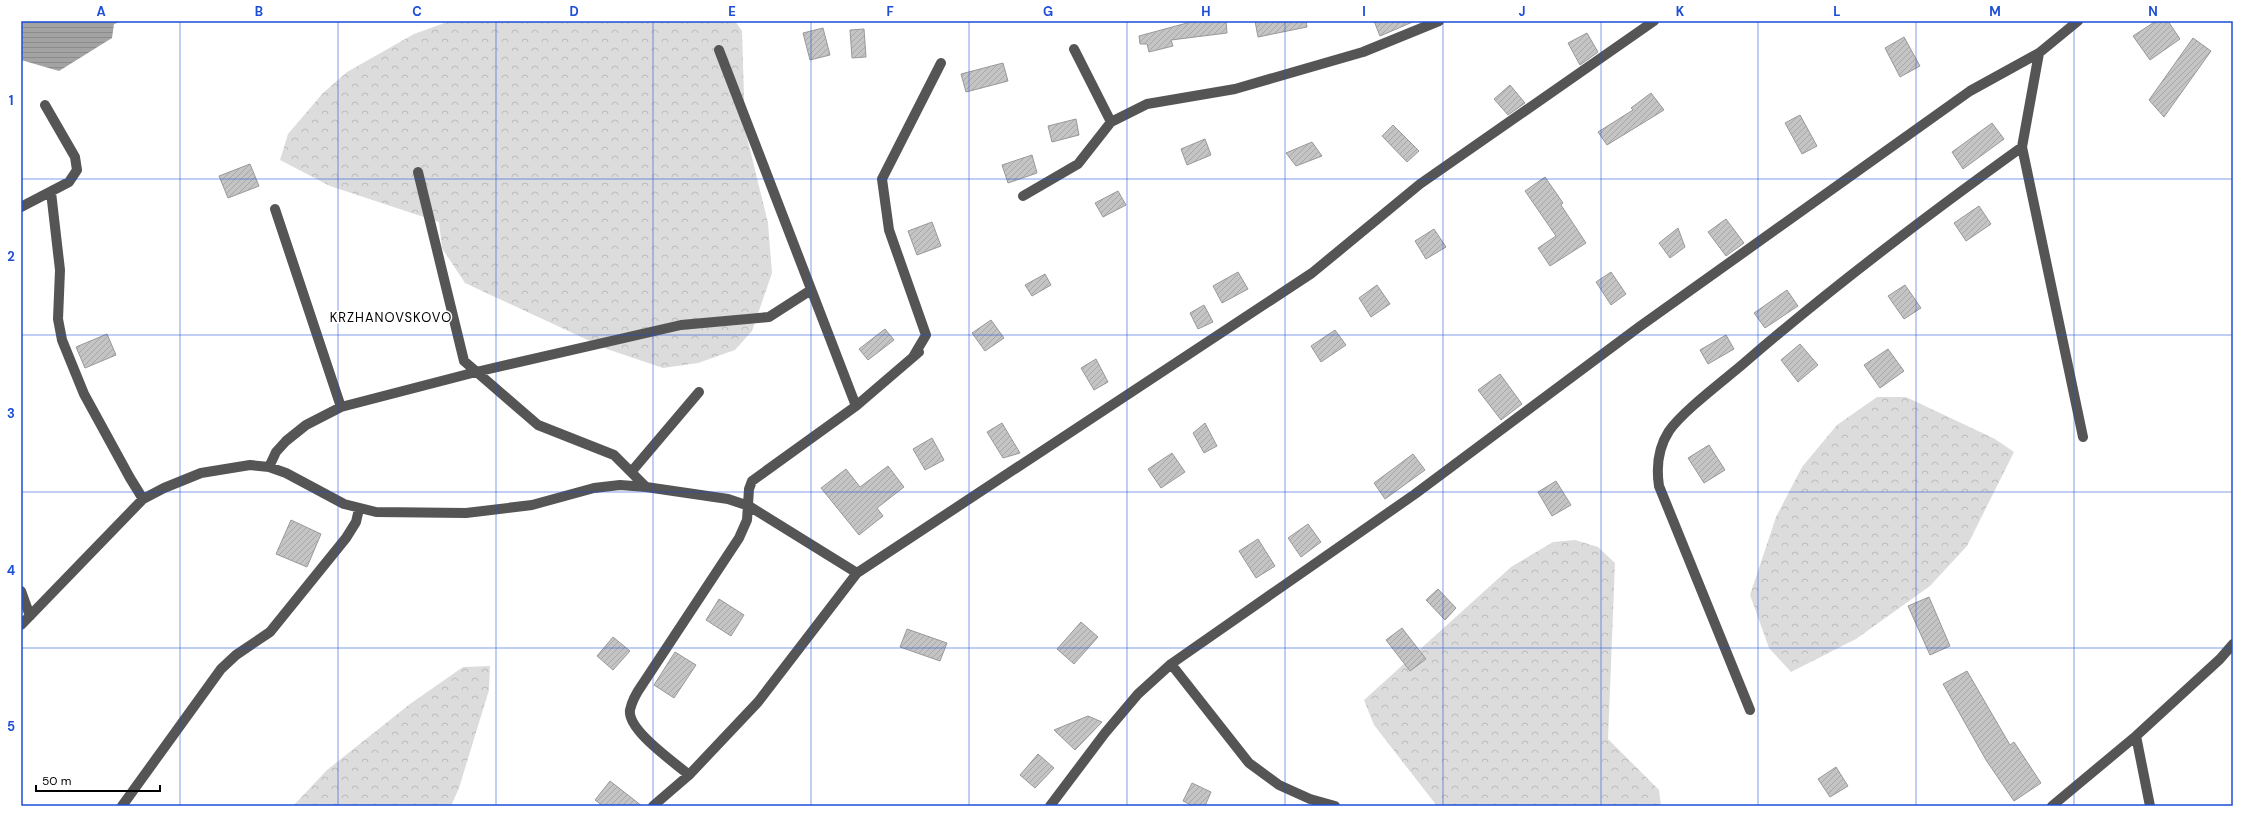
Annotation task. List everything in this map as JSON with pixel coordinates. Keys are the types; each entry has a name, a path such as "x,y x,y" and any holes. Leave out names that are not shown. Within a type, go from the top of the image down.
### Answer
{"street":[{"path":"1024,196 1078,164 1111,122 1148,104 1235,89 1363,52 1439,21"},
{"path":"654,806 689,775 758,702 857,573 1312,273 1420,184 1654,21"},
{"path":"1050,806 1105,733 1138,694 1171,664 1415,494 1639,327 1970,91 2039,53 2078,21"},
{"path":"1074,49 1111,122"},
{"path":"719,50 856,406"},
{"path":"2039,53 2022,147 2083,437"},
{"path":"689,775 641,734 633,724 630,711 642,684 739,538 747,520 749,488 752,481 856,406 915,355 926,335 888,230 882,179 941,63"},
{"path":"21,207 69,182 77,170 75,157 45,104"},
{"path":"1750,710 1659,486 1657,471 1658,456 1664,441 1679,420 1780,332 1876,254 2022,147"},
{"path":"418,172 464,361 538,425 614,456 632,471 646,487"},
{"path":"51,192 60,270 58,319 62,340 84,394 143,499"},
{"path":"275,209 341,407"},
{"path":"269,467 276,452 286,441 306,425 341,407 476,372 681,325 769,317 811,290"},
{"path":"632,471 699,392"},
{"path":"21,625 143,499 164,488 201,473 250,465 269,467 286,473 344,504 359,509 416,513 466,513 532,505 594,488 620,485 646,487 728,499 749,506 857,573"},
{"path":"122,806 221,669 236,655 270,632 346,538 356,522 359,509"},
{"path":"21,591 30,616"},
{"path":"2052,806 2136,736 2220,659 2233,644"},
{"path":"1171,664 1248,764 1279,785 1310,799 1335,806"},
{"path":"2136,736 2150,806"}],"green space":[{"path":"450,21 735,21 742,31 745,129 768,223 772,273 752,331 735,350 698,363 663,368 607,349 465,283 442,248 439,222 330,186 280,160 288,134 323,93 347,72 414,34"},
{"path":"1877,397 1906,397 1995,439 2014,452 1967,546 1930,586 1856,639 1791,672 1769,648 1750,595 1776,517 1802,467 1837,425"},
{"path":"1575,540 1598,547 1615,563 1608,739 1659,790 1661,806 1437,806 1374,725 1364,700 1511,567 1553,542"},
{"path":"490,666 489,690 459,788 451,806 293,806 327,770 410,704 463,667"}],"shaded area":[{"path":"21,21 123,21 114,24 112,38 59,71 21,60"}],"building":[{"path":"1187,21 1226,21 1227,33 1171,40 1173,46 1149,52 1147,44 1140,44 1139,36 1187,23"},
{"path":"1255,21 1306,21 1307,27 1258,37"},
{"path":"1374,21 1415,21 1380,36"},
{"path":"2156,21 2168,21 2180,39 2150,60 2133,36"},
{"path":"823,28 830,55 810,60 803,33"},
{"path":"864,29 866,57 852,58 850,30"},
{"path":"1587,33 1598,52 1580,65 1568,43"},
{"path":"1904,37 1920,66 1900,77 1885,48"},
{"path":"2193,38 2211,51 2164,117 2149,100"},
{"path":"1003,63 1008,81 966,92 961,74"},
{"path":"1510,85 1525,103 1508,115 1494,99"},
{"path":"1651,93 1664,110 1607,145 1598,132 1633,110 1631,108"},
{"path":"1800,115 1817,146 1802,154 1785,123"},
{"path":"1076,119 1079,135 1052,142 1048,126"},
{"path":"1992,123 2004,139 1963,169 1952,152"},
{"path":"1393,125 1419,151 1407,162 1382,136"},
{"path":"1205,139 1211,155 1187,165 1181,149"},
{"path":"1312,142 1322,156 1296,166 1286,153"},
{"path":"1032,155 1037,173 1008,183 1002,165"},
{"path":"250,164 259,186 228,198 219,176"},
{"path":"1545,177 1563,203 1561,205 1586,243 1550,266 1538,248 1556,236 1525,191"},
{"path":"1118,191 1126,205 1103,217 1095,203"},
{"path":"1979,206 1991,224 1966,241 1954,223"},
{"path":"1726,219 1744,243 1726,256 1708,232"},
{"path":"932,222 941,246 917,255 908,231"},
{"path":"1678,228 1685,247 1670,258 1659,243"},
{"path":"1434,229 1446,247 1426,259 1415,241"},
{"path":"1238,272 1248,289 1222,303 1213,286"},
{"path":"1611,272 1626,294 1611,305 1596,282"},
{"path":"1045,274 1051,285 1032,296 1025,285"},
{"path":"1377,285 1390,304 1371,317 1359,298"},
{"path":"1905,285 1921,308 1904,319 1888,296"},
{"path":"1787,290 1798,306 1765,328 1754,313"},
{"path":"1204,305 1213,322 1198,329 1190,313"},
{"path":"991,320 1004,338 985,351 972,333"},
{"path":"885,329 894,340 868,360 859,349"},
{"path":"1335,330 1346,345 1321,362 1311,346"},
{"path":"107,334 116,355 85,368 76,347"},
{"path":"1726,335 1734,349 1708,364 1700,350"},
{"path":"1800,344 1818,365 1798,382 1781,360"},
{"path":"1888,349 1904,371 1880,388 1864,365"},
{"path":"1096,359 1108,382 1094,390 1081,368"},
{"path":"1500,374 1522,404 1501,420 1478,390"},
{"path":"1002,423 1020,453 1003,458 987,432"},
{"path":"1205,423 1217,446 1204,453 1193,433"},
{"path":"932,438 944,460 925,470 913,449"},
{"path":"1709,445 1725,470 1704,483 1688,458"},
{"path":"1172,453 1185,472 1161,488 1148,469"},
{"path":"1413,454 1425,470 1385,499 1374,483"},
{"path":"888,466 904,487 877,508 883,516 859,535 821,488 846,469 860,487"},
{"path":"1556,481 1571,505 1552,516 1538,492"},
{"path":"291,520 321,534 307,567 276,554"},
{"path":"1308,524 1321,542 1301,557 1288,538"},
{"path":"1258,539 1275,566 1256,578 1239,551"},
{"path":"1438,589 1456,608 1445,620 1426,600"},
{"path":"1929,597 1950,646 1930,655 1908,606"},
{"path":"719,599 744,615 731,636 706,620"},
{"path":"1081,622 1098,637 1074,664 1057,649"},
{"path":"1402,628 1426,659 1410,671 1386,640"},
{"path":"907,629 947,643 940,661 900,647"},
{"path":"613,637 630,651 613,670 597,656"},
{"path":"675,652 696,665 674,698 654,685"},
{"path":"1967,671 2010,745 2014,742 2041,783 2014,801 1986,760 1943,684"},
{"path":"1088,716 1102,722 1075,750 1054,730"},
{"path":"1038,754 1054,768 1035,788 1020,775"},
{"path":"1836,767 1848,786 1830,797 1818,779"},
{"path":"610,781 642,806 603,806 595,800"},
{"path":"1192,783 1211,792 1205,806 1193,806 1183,801"}],"district":[{"name":"KRZHANOVSKOVO","path":"391,317"}]}
